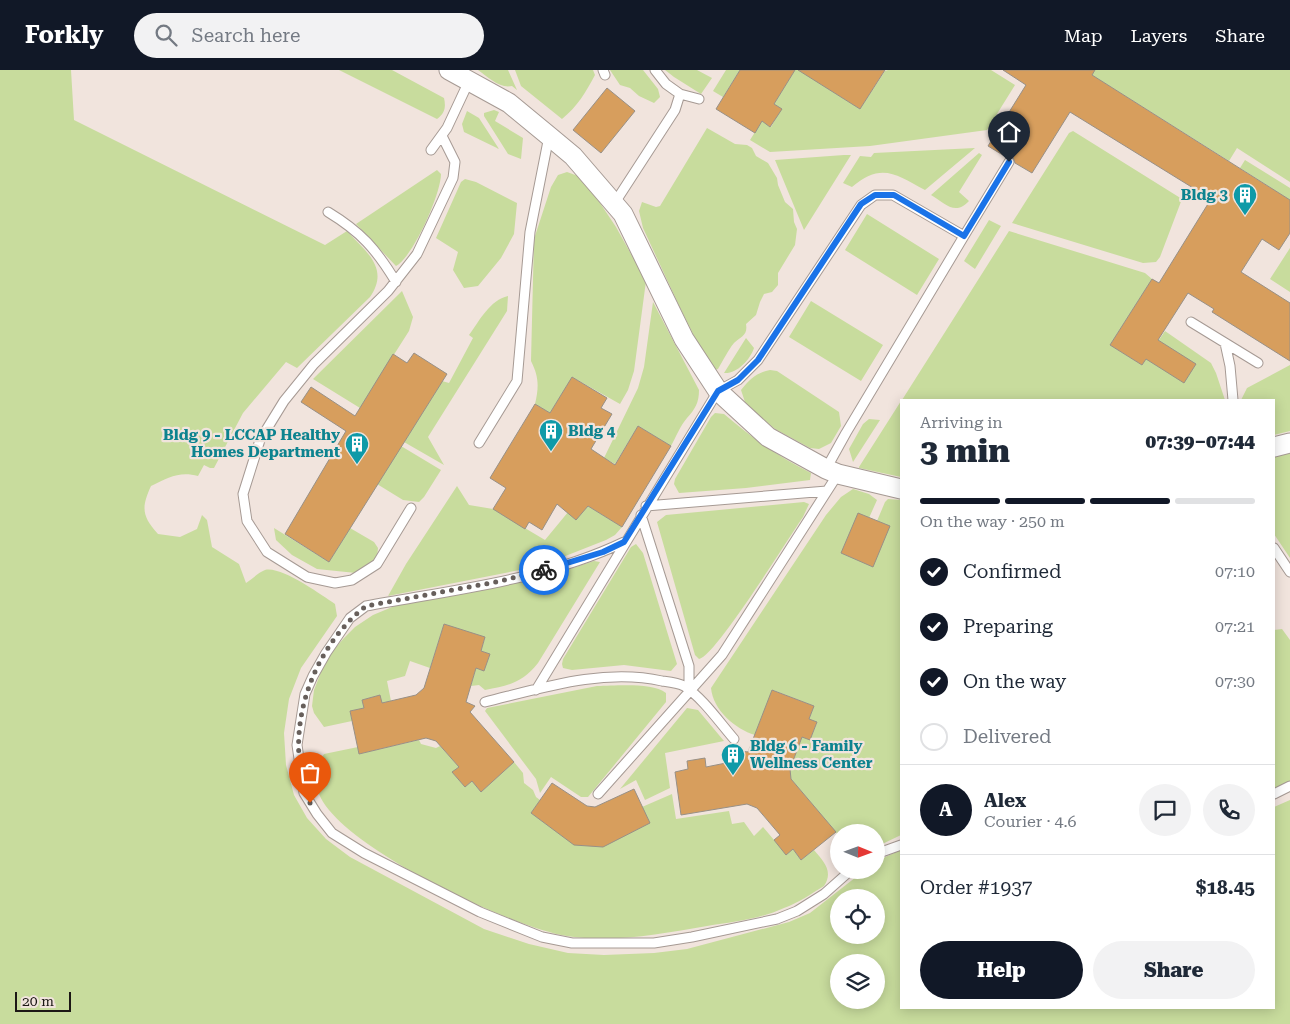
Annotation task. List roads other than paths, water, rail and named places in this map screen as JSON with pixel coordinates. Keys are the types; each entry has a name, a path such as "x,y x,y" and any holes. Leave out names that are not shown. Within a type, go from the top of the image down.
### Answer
{"street":[{"path":"449,70 509,103 549,136 573,156 623,214 684,339 718,391 768,437 832,472 900,490"},
{"path":"1275,447 1290,444"}],"lane":[{"path":"656,70 666,84 680,94 699,99"},
{"path":"431,150 448,128 469,81"},
{"path":"614,204 675,110 680,94"},
{"path":"410,508 377,564 352,580 335,583 307,577 267,552 247,521 243,494 260,440 284,401 314,364 349,332 396,282 417,254 453,178 455,162 442,136"},
{"path":"478,443 517,381 530,232 549,136"},
{"path":"598,794 722,655 827,491 846,433 1009,162"},
{"path":"536,690 624,542 718,391 738,380 758,360 861,204 875,195 894,195 964,236"},
{"path":"328,212 352,227 380,256 396,282"},
{"path":"1191,322 1258,363"},
{"path":"1225,343 1230,366 1233,399"},
{"path":"646,506 827,491"},
{"path":"641,515 689,666 689,690"},
{"path":"624,542 603,552 496,582 366,606 350,618 326,653 305,694 297,745 304,793 317,814 332,834 417,882 480,912 533,933 572,943 654,943 777,919 797,911 824,894 841,879"},
{"path":"1275,550 1290,572"},
{"path":"484,702 602,677 657,680 683,685 734,739"},
{"path":"1275,794 1290,786"},
{"path":"885,851 900,845"}],"place":[{"name":"Bldg 3","path":"1245,216"},
{"name":"Bldg 4","path":"551,452"},
{"name":"Bldg 9 - LCCAP Healthy Homes Department","path":"357,465"},
{"name":"Bldg 6 - Family Wellness Center","path":"733,776"}]}
